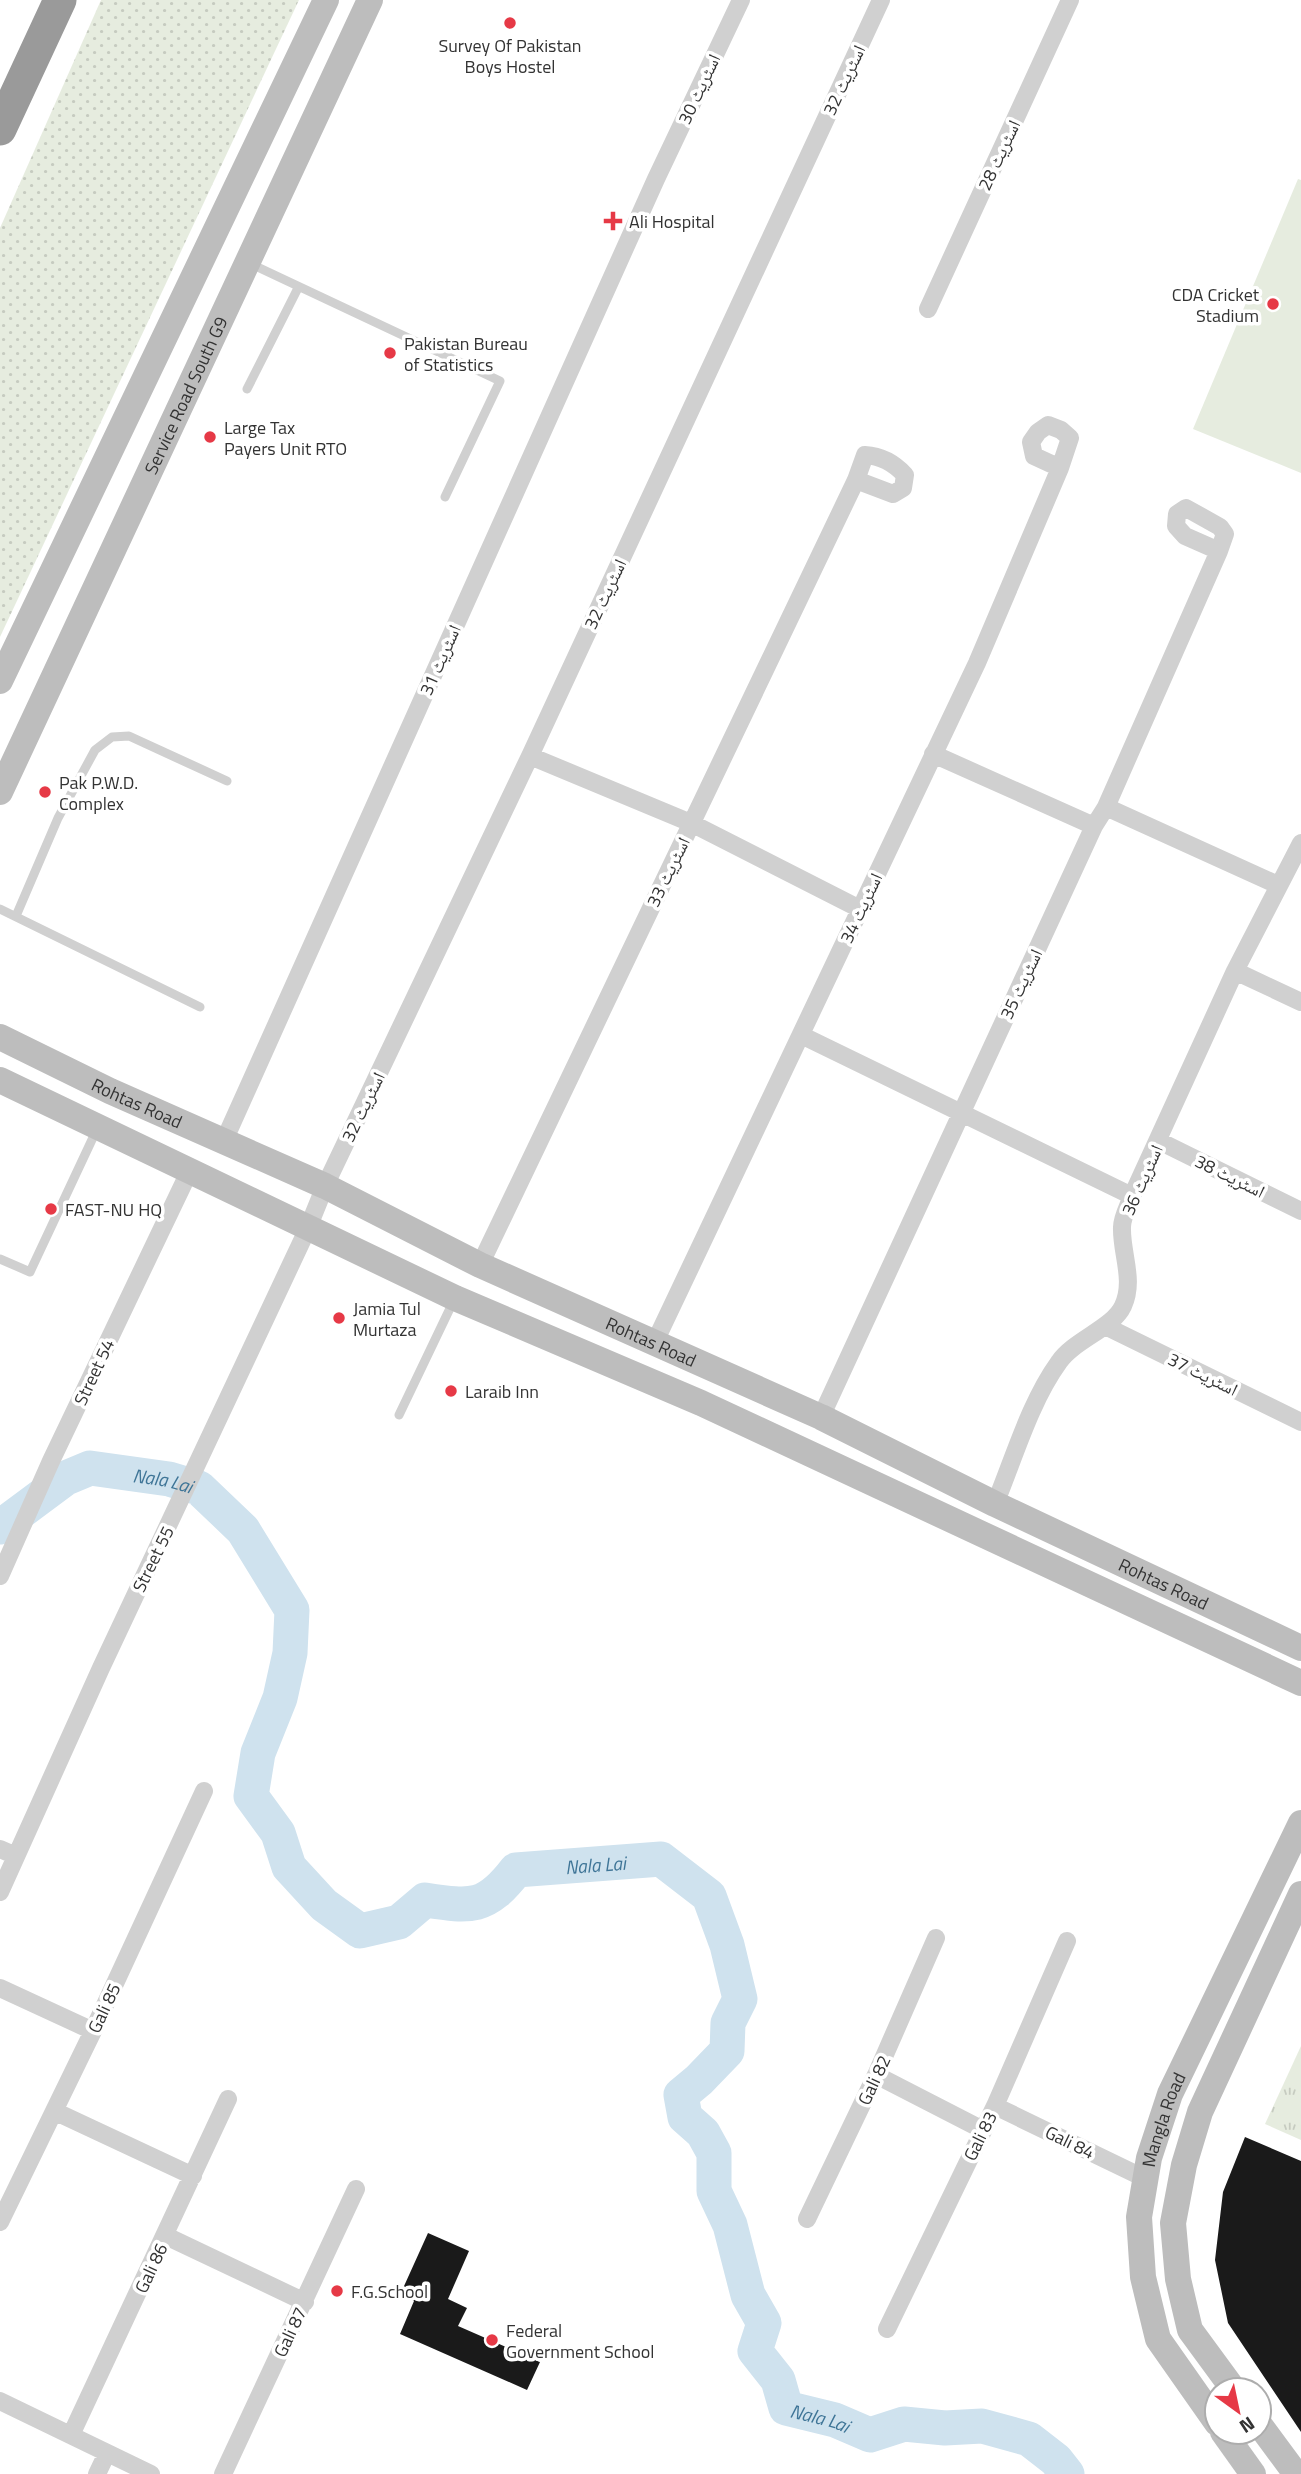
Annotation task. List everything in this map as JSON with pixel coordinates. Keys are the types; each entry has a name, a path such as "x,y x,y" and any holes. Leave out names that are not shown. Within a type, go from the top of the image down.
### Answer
{"highway":[{"path":"0,129 60,0"}],"main road":[{"path":"0,681 326,0"},
{"name":"Service Road South G9","path":"0,792 370,0"},
{"name":"Rohtas Road","path":"0,1037 110,1091 325,1186 480,1265 821,1417 995,1504 1301,1648"},
{"name":"Rohtas Road","path":"0,1080 455,1298 701,1403 1301,1684"},
{"path":"94,1124 110,1091"},
{"name":"Mangla Road","path":"1203,2403 1158,2339 1143,2277 1139,2217 1144,2178 1170,2094 1301,1823"},
{"name":"Mangla Road","path":"1224,2376 1190,2330 1178,2279 1173,2223 1184,2165 1200,2112 1301,1894"},
{"path":"1273,2443 1296,2474"},
{"path":"1233,2446 1252,2474"}],"street":[{"name":"اسٹریٹ 30","path":"656,178 741,0"},
{"name":"اسٹریٹ 32","path":"308,1228 325,1186 530,756 881,0"},
{"name":"اسٹریٹ 28","path":"928,309 1070,0"},
{"name":"اسٹریٹ 31","path":"224,1141 656,178"},
{"name":"اسٹریٹ 34","path":"654,1344 977,663 1060,468"},
{"name":"اسٹریٹ 33","path":"480,1265 856,480"},
{"name":"اسٹریٹ 35","path":"821,1417 1094,826 1106,807 1219,551"},
{"path":"933,754 1094,826"},
{"path":"530,756 691,823 860,909"},
{"path":"1106,807 1278,885"},
{"name":"اسٹریٹ 36","path":"995,1504 1042,1389 1060,1360 1086,1337 1105,1326 1123,1308 1128,1265 1122,1225 1132,1196 1235,971 1301,843"},
{"path":"1235,971 1301,1002"},
{"path":"802,1035 1132,1196"},
{"name":"اسٹریٹ 38","path":"1159,1141 1301,1211"},
{"name":"Street 54","path":"0,1576 51,1461 190,1170"},
{"name":"Street 55","path":"0,1892 8,1853 101,1668 308,1228"},
{"name":"اسٹریٹ 37","path":"1105,1326 1301,1422"},
{"name":"Gali 85","path":"0,2222 93,2031 204,1791"},
{"name":"Gali 82","path":"807,2219 876,2075 936,1938"},
{"name":"Gali 83","path":"887,2329 995,2106 1067,1941"},
{"path":"0,1988 93,2031"},
{"path":"876,2075 983,2130"},
{"name":"Gali 86","path":"71,2435 228,2099"},
{"name":"Gali 84","path":"995,2106 1144,2178"},
{"path":"54,2111 193,2176"},
{"name":"Gali 87","path":"223,2474 356,2189"},
{"path":"166,2236 305,2302"},
{"path":"0,2401 151,2474"},
{"path":"97,2474 107,2453"}],"lane":[{"path":"247,263 500,381 445,497"},
{"path":"247,389 298,288"},
{"path":"16,916 58,818 79,777 95,750 112,737 129,736 228,781"},
{"path":"0,909 200,1007"},
{"path":"0,1259 30,1272 94,1124"},
{"path":"399,1415 455,1298"}],"green space":[{"path":"101,0 299,0 0,637 0,228"},
{"name":"CDA Cricket Stadium","path":"1298,179 1301,180 1301,473 1193,429"},
{"path":"1301,2046 1301,2140 1265,2124"}],"building":[{"path":"1245,2137 1301,2161 1301,2432 1273,2390 1273,2376 1263,2376 1228,2323 1215,2260 1223,2192"},
{"name":"Federal Government School","path":"428,2233 469,2251 448,2299 467,2308 458,2326 540,2362 527,2390 400,2334 414,2301 400,2295"}],"waterway":[{"name":"Nala Lai","path":"0,1527 66,1478 90,1468 169,1479 199,1488 243,1530 292,1610 290,1653 280,1698 258,1753 251,1796 278,1833 289,1867 324,1905 360,1931 399,1922 425,1900 455,1904 477,1902 496,1892 516,1870 661,1859 709,1896 727,1945 740,1999 728,2023 727,2051 681,2095 685,2117 703,2133 714,2153 714,2191 730,2225 748,2295 764,2323 755,2351 778,2380 786,2408 835,2420 870,2435 904,2424 945,2428 982,2426 1029,2439 1056,2460 1067,2474"}],"place":[{"name":"Survey Of Pakistan Boys Hostel","path":"510,23"},
{"name":"Ali Hospital","path":"613,221"},
{"name":"CDA Cricket Stadium","path":"1273,304"},
{"name":"Pakistan Bureau of Statistics","path":"390,353"},
{"name":"Large Tax Payers Unit RTO","path":"210,437"},
{"name":"Pak P.W.D. Complex","path":"45,792"},
{"name":"FAST-NU HQ","path":"51,1209"},
{"name":"Jamia Tul Murtaza","path":"339,1318"},
{"name":"Laraib Inn","path":"451,1391"},
{"name":"F.G.School","path":"337,2291"},
{"name":"Federal Government School","path":"492,2340"}]}
